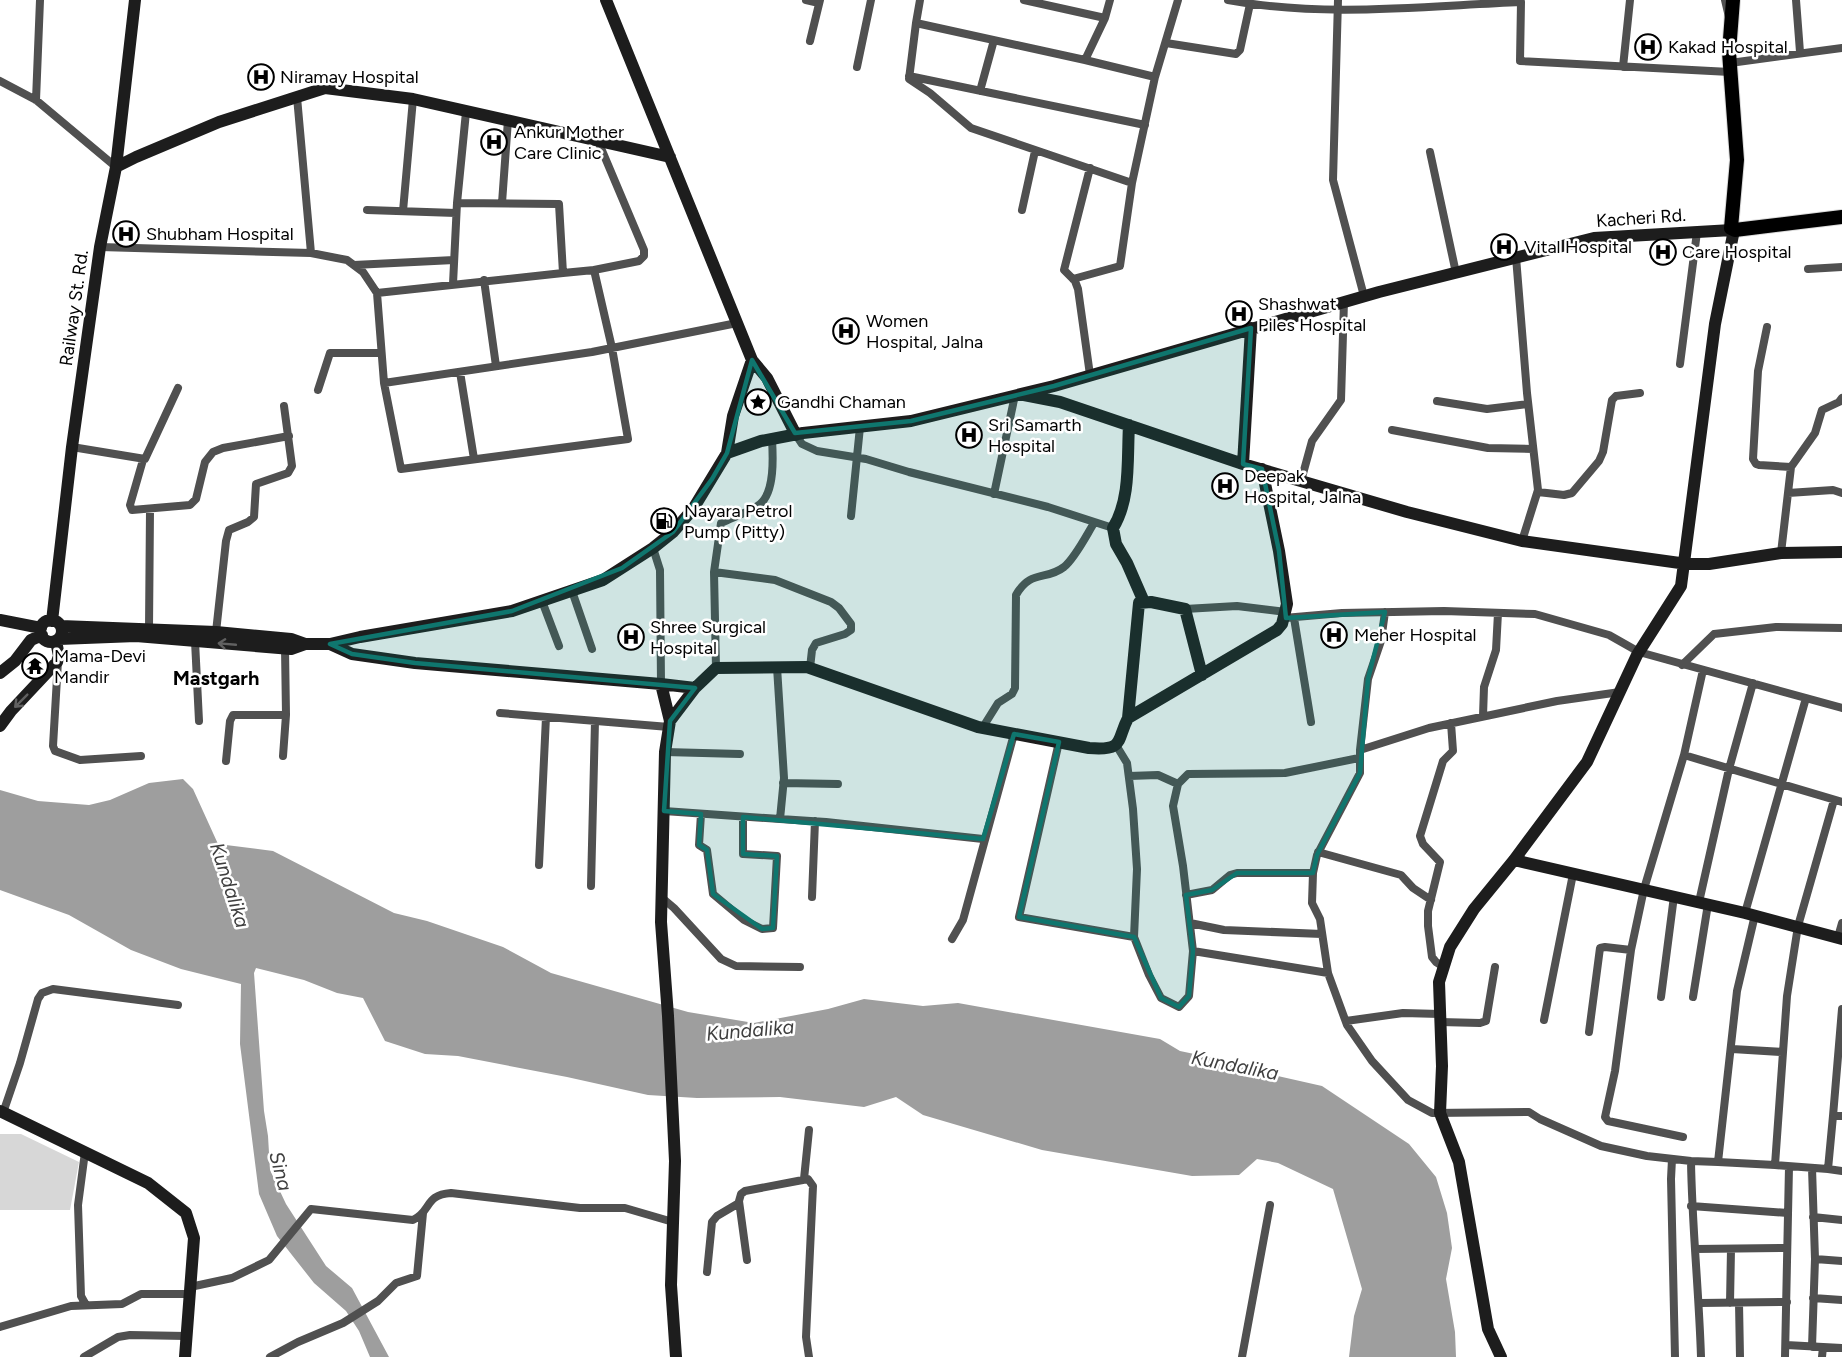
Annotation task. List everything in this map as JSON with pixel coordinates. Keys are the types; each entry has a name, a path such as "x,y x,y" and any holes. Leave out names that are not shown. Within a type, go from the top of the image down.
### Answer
{"main road":[{"path":"1732,12 1730,67 1737,160 1731,227 1733,230 1842,217"}],"street":[{"path":"36,100 40,0"},
{"name":"Railway St. Rd.","path":"57,640 72,447 100,247 116,167 135,0"},
{"path":"606,0 752,360 767,378 796,435 807,447 859,458 1048,507 1094,524 1113,528"},
{"path":"806,0 820,2 810,41"},
{"path":"857,67 871,0"},
{"path":"920,0 909,79 930,93 971,128 1132,183"},
{"path":"1024,0 1049,3 1105,18"},
{"path":"1085,60 1105,18 1110,0"},
{"path":"1076,283 1120,266 1132,183 1155,77 1178,0"},
{"path":"1228,0 1250,4 1337,10 1408,4 1521,1 1520,62 1623,67 1730,67 1800,52 1842,48"},
{"path":"1338,0 1333,180 1364,296"},
{"path":"1623,67 1630,0"},
{"path":"1725,0 1732,12 1739,0"},
{"path":"1796,0 1800,52"},
{"path":"1166,43 1236,54 1240,50 1250,4"},
{"path":"916,23 1155,77"},
{"path":"980,91 994,40"},
{"path":"909,76 1145,125"},
{"path":"0,81 36,100 116,167 219,122 325,88 413,99 670,157"},
{"path":"297,97 311,254"},
{"path":"403,211 413,99"},
{"path":"453,284 456,213 466,112"},
{"path":"502,203 508,120"},
{"path":"377,293 594,270 639,261 645,253 598,141"},
{"path":"1022,210 1035,151"},
{"path":"1430,152 1456,273"},
{"path":"1090,168 1064,267 1065,272 1076,283 1090,375"},
{"path":"457,202 559,204 563,273"},
{"path":"367,210 456,213"},
{"path":"1501,1357 1488,1329 1459,1162 1440,1113 1442,1066 1439,982 1450,946 1474,909 1514,860 1587,762 1639,652 1681,586 1715,324 1733,230"},
{"name":"Kacheri Rd.","path":"727,453 772,439 911,421 1018,395 1344,301 1594,238 1733,230"},
{"path":"1680,364 1697,232"},
{"path":"100,247 311,254 347,260 354,265 363,272 377,293 384,383 401,469 628,438 612,348 594,270"},
{"path":"1516,257 1538,492 1522,541"},
{"path":"354,265 454,260"},
{"path":"1808,269 1842,267"},
{"path":"484,280 496,366"},
{"path":"1300,481 1312,441 1341,399 1344,301"},
{"path":"384,383 612,348 736,323"},
{"path":"1243,464 1251,327"},
{"path":"1767,327 1758,370 1753,459 1755,464 1759,465 1791,467"},
{"path":"318,390 330,353 381,353"},
{"path":"0,620 41,632 49,642 149,628 291,639 305,644 330,644 512,611 572,591 603,579 652,548 673,532 693,509 727,453 733,416 752,360"},
{"path":"460,372 474,459"},
{"path":"178,388 147,458 143,460 131,508 135,510 190,505 194,503 205,462 218,450 289,436"},
{"path":"1538,492 1566,495 1574,491 1600,458 1612,400 1616,396 1640,393"},
{"path":"994,494 1018,395 1060,402 1243,464 1407,512 1522,541 1683,563 1709,564 1781,553 1842,552"},
{"path":"1781,553 1791,467 1815,433 1822,410 1839,402 1842,398"},
{"path":"1437,401 1487,409 1528,404"},
{"path":"216,632 229,530 254,517 256,484 291,470 293,462 284,406"},
{"path":"1129,426 1124,500 1119,518 1113,528 1116,544 1127,562 1144,602"},
{"path":"851,516 859,458 860,427"},
{"path":"1392,430 1488,448 1533,449"},
{"path":"716,668 714,572 721,523 760,504 769,493 773,462 772,439"},
{"path":"72,447 143,460"},
{"path":"1262,469 1279,551 1288,616 1311,722"},
{"path":"1788,493 1833,490 1842,493"},
{"path":"149,628 150,510"},
{"path":"983,727 998,703 1012,694 1015,688 1016,595 1030,579 1065,566 1094,524"},
{"path":"652,548 660,570 661,684 670,724 665,752 661,922 675,1161 671,1285 676,1357"},
{"path":"714,572 780,581 831,602 839,608 851,624 851,630 816,643 812,650 810,668"},
{"path":"572,591 592,649"},
{"path":"542,601 559,646"},
{"path":"670,724 695,688 716,668 810,668 983,727 1099,749 1116,745 1121,741 1128,718 1138,603 1144,602 1185,609 1237,606 1288,616 1444,611 1535,614 1609,634 1639,652 1842,708"},
{"path":"1185,609 1203,675"},
{"path":"1385,612 1381,641 1368,679 1360,773 1318,852 1312,873 1312,903 1320,919 1328,973 1346,1021 1372,1061 1408,1100 1432,1113 1529,1112 1602,1146 1691,1161 1842,1171"},
{"path":"1483,716 1484,687 1496,650 1498,613"},
{"path":"1128,718 1278,630 1288,616"},
{"path":"0,673 15,661 31,640 41,632 45,623 57,640 53,746 55,751 80,760 141,756"},
{"path":"1682,664 1714,634 1776,627 1842,628"},
{"path":"57,640 136,636 291,649 305,644"},
{"path":"0,726 57,640"},
{"path":"195,641 199,721"},
{"path":"330,644 352,654 415,663 695,688"},
{"path":"283,756 286,715 285,648"},
{"path":"777,668 783,783 780,819"},
{"path":"1683,1137 1605,1119 1615,1071 1631,951 1644,889 1684,755 1703,670"},
{"path":"1693,997 1703,903 1730,769 1753,683"},
{"path":"1116,745 1127,763 1129,776 1137,869 1134,937 1161,998 1179,1007 1189,996 1193,951 1173,806 1178,784 1188,774 1286,773 1360,754 1429,728 1557,701 1620,692"},
{"path":"1718,1162 1737,990 1750,914 1806,698"},
{"path":"500,713 595,721 670,724"},
{"path":"226,760 230,720 233,715 286,715"},
{"path":"539,865 546,717"},
{"path":"591,886 595,721"},
{"path":"1444,967 1432,957 1428,918 1440,862 1423,844 1420,836 1443,761 1452,751 1451,723"},
{"path":"952,939 963,920 983,839 1014,734"},
{"path":"1059,742 1019,917 1134,937"},
{"path":"665,752 740,754"},
{"path":"1684,755 1838,801 1798,926 1786,996 1775,1165"},
{"path":"1129,776 1158,775 1178,784"},
{"path":"783,783 838,784"},
{"path":"664,811 815,821 983,839"},
{"path":"701,814 699,845 707,850 712,894 744,920 762,929 773,928 777,856 743,854 743,817"},
{"path":"812,897 815,821"},
{"path":"1318,852 1401,875 1413,888 1431,900"},
{"path":"1514,860 1750,914 1840,938 1842,923"},
{"path":"1186,895 1212,890 1233,874 1312,873"},
{"path":"1544,1020 1574,874"},
{"path":"1661,997 1674,896"},
{"path":"661,897 728,964 800,967"},
{"path":"1190,923 1224,930 1322,934"},
{"path":"1589,1032 1600,948 1631,951"},
{"path":"1193,951 1328,973"},
{"path":"1346,1021 1403,1013 1480,1023 1486,1021 1496,967"},
{"path":"178,1005 53,989 42,993 38,999 20,1063 2,1112 148,1183 186,1213 194,1238 185,1357"},
{"path":"1828,1169 1838,1116 1842,1009"},
{"path":"1731,1049 1782,1052"},
{"path":"804,1179 809,1130"},
{"path":"86,1152 78,1205 81,1296 86,1305"},
{"path":"1672,1159 1675,1357"},
{"path":"1691,1161 1691,1206 1700,1303 1701,1357"},
{"path":"1785,1357 1789,1167"},
{"path":"1812,1168 1815,1259 1812,1347"},
{"path":"747,1260 740,1203 741,1194 745,1191 808,1179 813,1186 806,1337 808,1357"},
{"path":"0,1327 71,1306 122,1304 141,1294 190,1291 232,1278 269,1260 311,1209 408,1221 420,1217 434,1197 451,1193 580,1208 625,1208 673,1222"},
{"path":"707,1272 712,1222 717,1216 740,1203"},
{"path":"1242,1357 1270,1205"},
{"path":"1691,1206 1788,1213"},
{"path":"270,1357 343,1323 378,1300 396,1283 417,1276 424,1211"},
{"path":"1813,1218 1842,1220"},
{"path":"1695,1250 1787,1248"},
{"path":"1731,1249 1740,1357"},
{"path":"1815,1259 1842,1261"},
{"path":"1813,1298 1842,1300"},
{"path":"1700,1303 1787,1302"},
{"path":"84,1357 118,1338 130,1335 186,1336"},
{"path":"1786,1345 1842,1348"},
{"path":"1822,1347 1822,1357"}],"highlighted area":[{"path":"1251,328 1243,464 1262,469 1279,551 1286,618 1385,612 1368,679 1360,773 1317,855 1313,873 1237,873 1212,890 1186,895 1193,951 1189,996 1179,1007 1161,998 1134,937 1019,917 1059,742 1014,734 983,839 743,817 743,854 777,856 773,928 762,929 713,894 707,850 699,845 701,814 664,811 670,721 695,688 415,663 352,654 330,644 512,611 622,568 673,532 712,479 727,453 752,360 795,433 911,421 1054,386"}],"shaded area":[{"path":"0,1134 21,1134 79,1162 70,1210 0,1210"}],"water":[{"name":"Kundalika","path":"183,779 193,789 218,844 273,851 394,913 427,921 503,947 551,973 688,1012 754,1023 828,1009 864,999 923,1006 958,1003 1160,1039 1180,1051 1322,1086 1409,1144 1436,1177 1447,1213 1452,1248 1446,1279 1455,1332 1456,1357 1349,1357 1354,1316 1362,1289 1333,1189 1278,1163 1257,1159 1239,1175 1192,1176 1042,1150 923,1115 896,1097 864,1107 780,1097 697,1098 648,1095 458,1056 425,1054 385,1041 363,998 337,993 304,980 256,968 254,973 270,1170 286,1204 326,1266 352,1288 389,1357 370,1357 359,1331 346,1311 314,1283 277,1236 259,1194 240,1044 241,984 181,969 131,950 69,915 0,890 0,790 38,801 89,805 110,800 149,783"}],"place":[{"name":"Kakad Hospital","path":"1648,47"},
{"name":"Niramay Hospital","path":"261,77"},
{"name":"Ankur Mother Care Clinic","path":"494,142"},
{"name":"Shubham Hospital","path":"126,234"},
{"name":"Vital Hospital","path":"1504,247"},
{"name":"Care Hospital","path":"1663,252"},
{"name":"Shashwat Piles Hospital","path":"1239,314"},
{"name":"Women Hospital, Jalna","path":"846,331"},
{"name":"Gandhi Chaman","path":"758,402"},
{"name":"Sri Samarth Hospital","path":"969,435"},
{"name":"Deepak Hospital, Jalna","path":"1225,486"},
{"name":"Nayara Petrol Pump (Pitty)","path":"664,521"},
{"name":"Meher Hospital","path":"1334,635"},
{"name":"Shree Surgical Hospital","path":"631,637"},
{"name":"Mama-Devi Mandir","path":"35,666"}],"district":[{"name":"Mastgarh","path":"216,678"}],"water label":[{"name":"Sina","path":"281,1171"}]}
